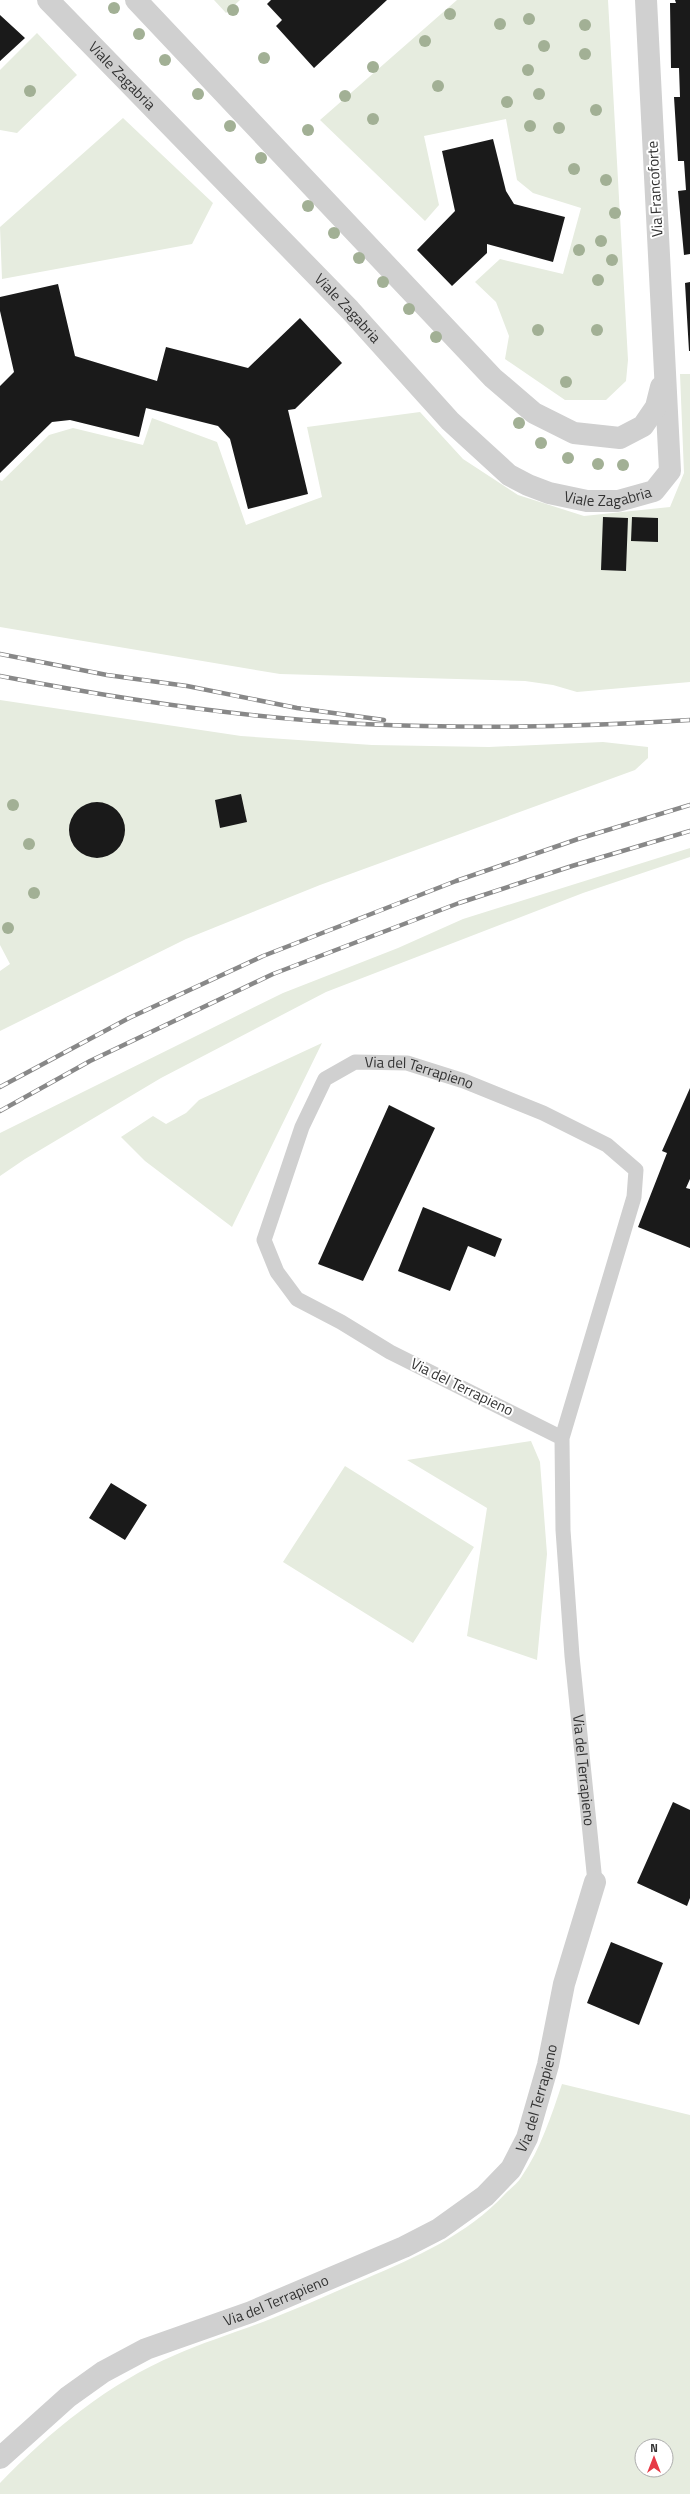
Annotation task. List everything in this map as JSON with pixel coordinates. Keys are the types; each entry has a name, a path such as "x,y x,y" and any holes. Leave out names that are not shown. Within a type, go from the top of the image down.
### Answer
{"street":[{"name":"Viale Zagabria","path":"48,0 350,310 450,421 508,475 549,493 587,501 618,501 654,491 670,471 664,378"},
{"path":"136,0 493,378 534,413 574,433 620,438 643,426 656,407 664,378"},
{"name":"Via Francoforte","path":"646,0 664,378"},
{"name":"Via del Terrapieno","path":"0,2458 68,2397 110,2368 146,2349 258,2309 404,2247 439,2229 485,2196 511,2168 527,2138 548,2066 564,1984 595,1882"}],"lane":[{"name":"Via del Terrapieno","path":"562,1438 390,1352 341,1322 298,1299 277,1272 264,1240 302,1127 325,1079 355,1062 407,1063 464,1081 543,1113 607,1144 636,1170 634,1197 562,1438 563,1530 572,1656 595,1882"}],"shaded area":[{"path":"214,0 240,0 226,13"},
{"path":"457,0 608,0 628,360 626,381 606,400 565,400 505,359 509,336 496,302 475,282 500,259 563,274 581,208 533,193 517,180 506,119 424,136 439,205 425,221 320,120"},
{"path":"37,33 77,75 17,133 0,130 0,70"},
{"path":"123,118 213,203 192,244 2,279 0,227"},
{"path":"680,374 690,374 690,682 577,692 553,685 525,681 280,674 0,627 0,480 2,481 49,435 73,428 143,445 152,418 217,442 246,525 322,497 307,427 420,412 463,459 518,495 584,516 670,507 684,473"},
{"path":"0,700 241,736 372,745 489,747 603,742 648,747 648,758 635,770 320,885 186,939 0,1031 0,971 10,964 0,945"},
{"path":"690,848 690,857 583,893 326,992 161,1078 25,1159 0,1176 0,1133 283,993 398,948 463,919"},
{"path":"322,1043 232,1227 145,1161 121,1137 153,1116 166,1124 186,1113 199,1100"},
{"path":"531,1441 540,1462 547,1554 537,1660 467,1636 487,1508 407,1460"},
{"path":"345,1466 474,1547 413,1643 283,1562"},
{"path":"562,2084 690,2115 690,2494 0,2494 0,2483 60,2427 104,2394 151,2366 199,2345 261,2323 365,2279 440,2244 457,2233 490,2209 520,2179 540,2143"}],"building":[{"path":"271,0 387,0 314,68 276,26 282,20 267,4"},
{"path":"675,0 690,0 690,254 684,255 678,191 686,190 684,161 678,161 674,97 680,97 679,68 671,68 670,3 676,3"},
{"path":"0,15 25,38 0,61"},
{"path":"493,139 506,191 514,204 565,217 553,262 487,244 487,253 452,286 417,250 455,211 442,151"},
{"path":"690,282 690,351 689,351 685,283"},
{"path":"58,284 75,356 157,381 166,347 248,368 300,318 342,363 295,409 288,410 308,494 248,509 230,439 218,426 146,408 139,437 70,420 52,422 0,473 0,386 14,372 0,311 0,297"},
{"path":"603,517 628,518 626,571 601,570"},
{"path":"632,517 658,518 658,542 631,541"},
{"path":"241,794 247,822 220,828 215,800"},
{"path":"92,802 102,802 117,810 123,819 125,830 123,841 117,850 102,858 92,858 81,853 74,846 69,835 69,825 74,814 81,807"},
{"path":"690,1088 690,1179 686,1188 690,1189 690,1248 638,1227 667,1153 662,1151"},
{"path":"389,1105 435,1128 363,1281 318,1264"},
{"path":"423,1207 502,1239 495,1257 468,1246 450,1291 398,1271"},
{"path":"111,1483 147,1505 125,1540 89,1518"},
{"path":"673,1802 690,1810 690,1898 687,1906 637,1883"},
{"path":"611,1942 663,1963 639,2025 587,2003"}],"railway":[{"path":"0,654 107,675 187,686 297,708 384,720"},
{"path":"0,676 135,700 180,706 272,717 363,724 486,727 567,726 690,720"},
{"path":"0,1087 129,1018 263,956 456,881 578,839 690,805"},
{"path":"0,1111 90,1061 273,974 459,903 572,866 690,831"}]}
